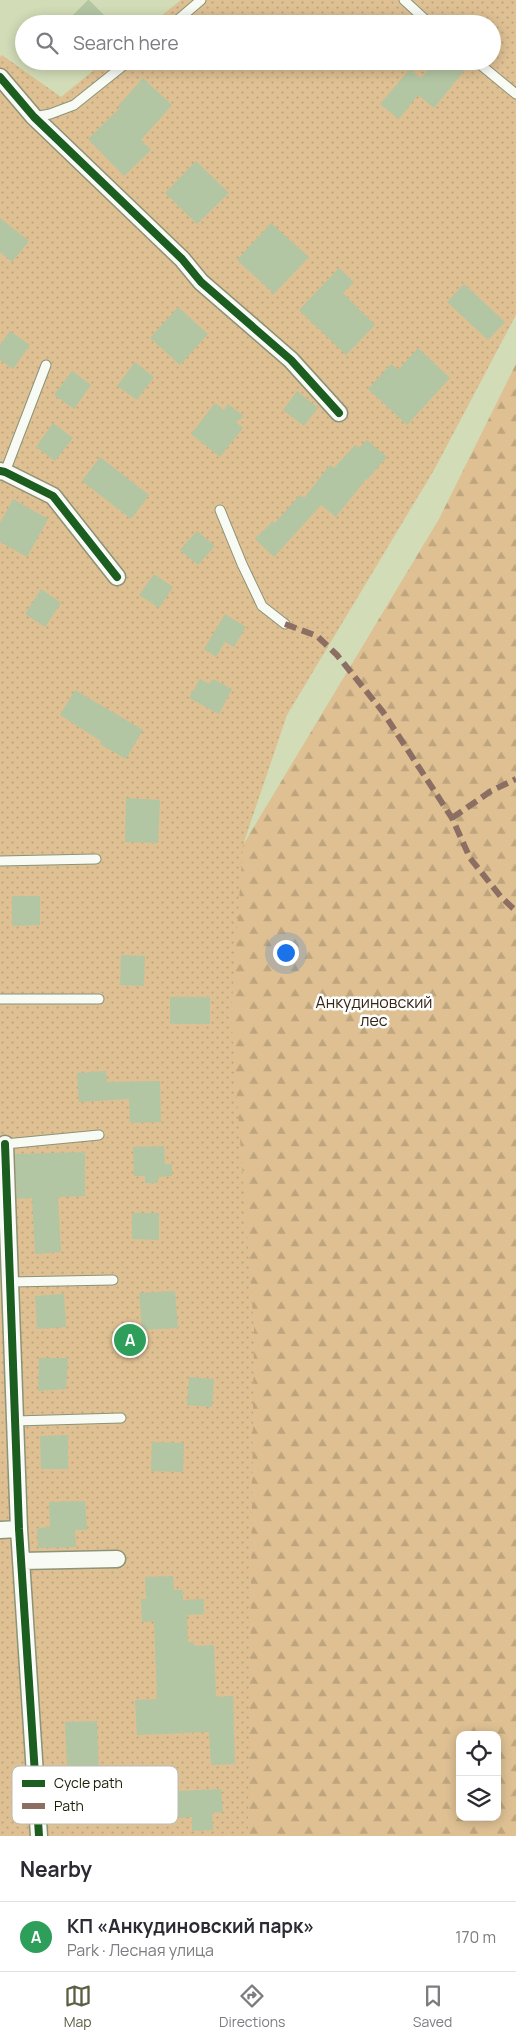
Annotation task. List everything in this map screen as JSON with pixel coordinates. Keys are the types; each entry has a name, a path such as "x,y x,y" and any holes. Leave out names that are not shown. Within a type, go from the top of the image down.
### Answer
{"street":[{"path":"0,77 34,117 182,259 201,282 291,360 339,413"},
{"path":"3,472 54,496 117,577"},
{"path":"5,1144 19,1529 34,1766"},
{"path":"0,1530 19,1529"},
{"path":"21,1561 117,1559"}],"lane":[{"path":"184,15 201,0"},
{"path":"404,0 420,15"},
{"path":"34,117 50,114 74,105 118,70"},
{"path":"487,70 516,94"},
{"path":"3,472 46,365"},
{"path":"220,510 262,606 285,624"},
{"path":"0,861 96,859"},
{"path":"0,999 99,999"},
{"path":"5,1144 99,1135"},
{"path":"10,1282 113,1280"},
{"path":"15,1420 120,1418"}],"green space":[{"path":"181,0 516,0 516,315 434,470 287,715 243,845 277,1836 0,1836 0,57 2,55 15,64 15,70 23,70 61,97 94,70 501,70 501,15 162,15"},
{"name":"Анкудиновский лес","path":"516,364 516,1836 251,1836 248,1829 254,1329 231,1016 243,845 439,519"}],"building":[{"path":"89,0 104,15 73,15"},
{"path":"409,70 421,78 428,70 465,70 434,108 418,95 399,119 380,104"},
{"path":"143,78 172,105 141,140 151,150 124,176 88,139 120,108 118,106"},
{"path":"196,161 229,193 197,224 165,193"},
{"path":"0,218 29,241 12,262 0,252"},
{"path":"271,223 309,257 274,294 237,260"},
{"path":"339,268 354,282 343,293 375,325 346,355 299,310"},
{"path":"464,284 505,322 488,340 447,302"},
{"path":"178,307 208,334 180,365 150,338"},
{"path":"10,331 30,345 13,369 0,360 0,345"},
{"path":"418,348 450,378 407,425 368,389 391,364 398,370"},
{"path":"135,362 154,377 137,400 117,386"},
{"path":"72,371 91,385 74,409 54,395"},
{"path":"297,391 318,408 304,426 283,410"},
{"path":"215,403 224,410 228,404 244,416 236,422 243,428 220,457 191,434"},
{"path":"53,423 73,438 55,461 36,447"},
{"path":"367,440 387,457 366,479 336,517 321,505 274,557 255,539 273,521 275,523 300,495 304,498 330,465 334,468 355,445 359,448"},
{"path":"100,457 149,495 131,519 82,481"},
{"path":"13,499 48,519 27,557 0,542 0,523"},
{"path":"197,531 215,546 198,565 180,550"},
{"path":"154,574 173,587 159,608 139,595"},
{"path":"41,589 61,603 45,627 25,614"},
{"path":"225,614 246,627 234,647 225,642 216,657 204,649"},
{"path":"200,679 209,684 213,679 232,689 219,714 189,698"},
{"path":"75,690 143,730 126,759 100,744 101,741 60,715"},
{"path":"126,798 160,800 158,843 125,842"},
{"path":"12,896 40,896 40,925 12,926"},
{"path":"121,955 145,956 144,986 120,985"},
{"path":"170,997 210,997 210,1024 170,1024"},
{"path":"106,1071 107,1082 160,1081 161,1122 130,1123 129,1099 79,1102 77,1073"},
{"path":"164,1146 165,1164 172,1164 172,1176 158,1177 158,1183 145,1183 145,1176 134,1176 133,1147"},
{"path":"85,1152 85,1196 58,1197 61,1252 35,1254 32,1198 17,1199 15,1154"},
{"path":"132,1213 159,1213 159,1240 132,1239"},
{"path":"175,1291 178,1328 142,1330 139,1293"},
{"path":"64,1294 66,1327 37,1329 35,1296"},
{"path":"39,1358 68,1358 66,1389 38,1391"},
{"path":"189,1377 214,1379 212,1407 187,1405"},
{"path":"68,1435 68,1469 41,1469 40,1436"},
{"path":"152,1442 184,1443 183,1472 151,1471"},
{"path":"85,1501 87,1530 75,1530 76,1547 38,1548 37,1528 50,1527 49,1502"},
{"path":"173,1576 174,1590 183,1590 183,1600 204,1599 204,1614 187,1615 188,1642 194,1642 194,1646 214,1645 216,1697 233,1696 235,1764 211,1765 209,1732 137,1735 135,1700 157,1699 154,1621 142,1622 141,1599 146,1599 145,1577"},
{"path":"97,1721 99,1766 67,1765 65,1722"},
{"path":"221,1789 223,1812 212,1813 213,1830 192,1831 192,1817 179,1818 178,1791"}],"marked path":[{"path":"285,624 317,636 337,655 383,712 452,818 470,858 501,897 516,911"},
{"path":"452,818 491,791 516,779"}],"cycle path":[{"path":"0,77 34,117 182,259 201,282 291,360 339,413"},
{"path":"0,471 53,496 117,577"},
{"path":"5,1144 19,1529 34,1766"},
{"path":"38,1824 39,1836"}],"place":[{"name":"КП «Анкудиновский парк»","path":"130,1340"}]}
